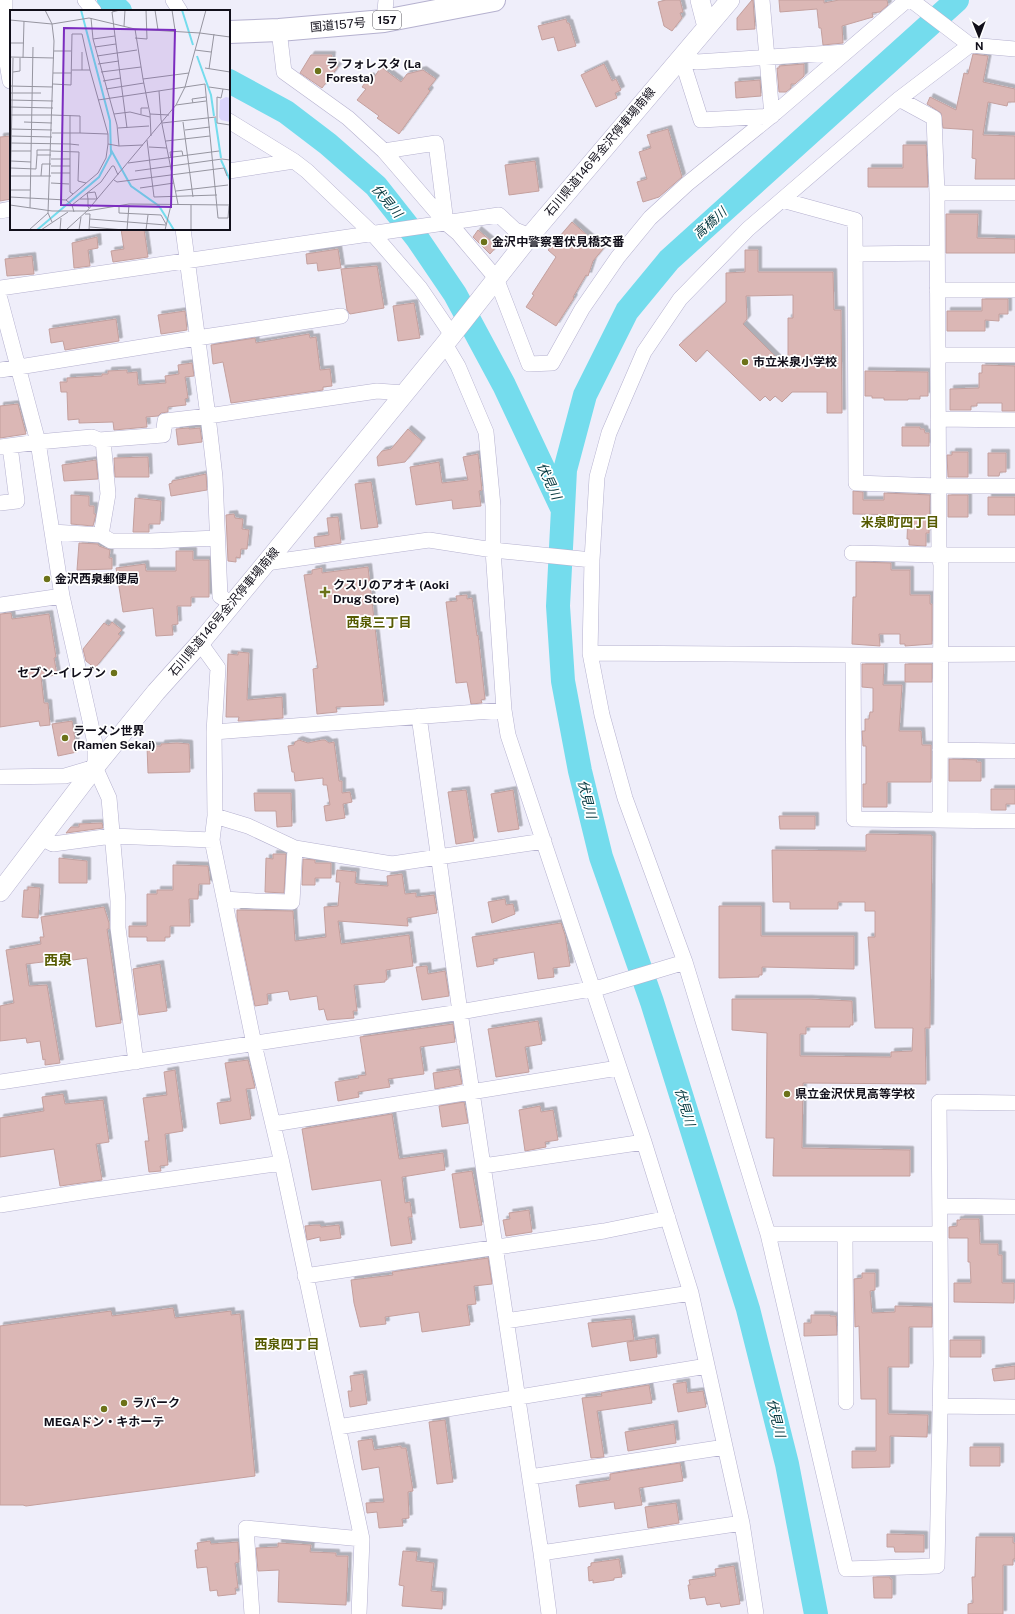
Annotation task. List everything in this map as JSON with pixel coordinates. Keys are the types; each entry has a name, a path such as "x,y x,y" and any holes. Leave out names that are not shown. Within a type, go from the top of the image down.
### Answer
{"highway":[{"name":"国道157号","path":"230,32 279,30 385,10 487,1"}],"main road":[{"path":"700,0 707,27"},
{"name":"石川県道146号金沢停車場南線","path":"0,892 156,692 200,643 266,563 530,236 730,0"}],"street":[{"path":"5,0 5,51 7,81"},
{"path":"85,0 93,10"},
{"path":"173,0 179,10"},
{"path":"762,0 772,116"},
{"path":"279,30 284,72 348,118 384,151 442,223 458,233 496,278 528,364 552,363 582,309 618,257 650,218 687,184 772,116 846,52 911,1 970,45 1015,49"},
{"path":"970,45 899,99 748,229 680,299 644,352 609,433 597,477 588,559 590,653 602,715 625,798 681,963 768,1234 846,1569 937,1566 940,1406 939,1102 1015,1103"},
{"path":"681,57 697,62 846,52"},
{"path":"681,57 701,120 772,116"},
{"path":"899,99 934,118 937,193 939,555 942,566 940,820"},
{"path":"230,122 294,161 307,171 373,234 420,288 448,339 486,432 496,550 504,710 508,735 544,841 597,988 618,1068 644,1142 691,1293 742,1523 756,1614"},
{"path":"384,151 436,143 442,223"},
{"path":"230,171 294,161"},
{"path":"937,193 1015,193"},
{"path":"782,200 855,220 856,483 938,486 1015,486"},
{"path":"0,211 10,209"},
{"path":"0,288 499,215 515,230 530,236"},
{"path":"183,230 208,416 214,477 220,596 232,604"},
{"path":"856,254 937,253"},
{"path":"937,290 1015,290"},
{"path":"0,299 38,442 62,596 95,743 96,767 109,798 118,901 118,928 136,1062"},
{"path":"0,370 341,316"},
{"path":"938,354 1015,354"},
{"path":"0,503 17,501 5,447 38,442 92,438 103,440 163,435 165,421 377,391 404,393"},
{"path":"938,419 1015,420"},
{"path":"101,535 108,494 103,440"},
{"path":"52,532 101,535 111,541 217,538"},
{"path":"266,563 429,540 496,550 588,559"},
{"path":"852,553 1015,555"},
{"path":"0,605 62,596"},
{"path":"200,643 218,668 214,732 215,816 212,840 254,1044 282,1163 362,1539 359,1614"},
{"path":"590,653 853,655 1015,654"},
{"path":"853,655 854,819 1015,820"},
{"path":"214,732 504,710"},
{"path":"419,716 460,1012 530,1477 549,1614"},
{"path":"940,750 1012,751"},
{"path":"0,777 65,776 96,767"},
{"path":"215,816 248,826 295,848 392,864 544,841"},
{"path":"41,838 53,844 112,836 212,840"},
{"path":"224,899 292,902 295,848"},
{"path":"0,1082 460,1012 597,988 681,963"},
{"path":"273,1124 618,1068"},
{"path":"483,1166 644,1142"},
{"path":"0,1205 282,1163"},
{"path":"940,1206 1015,1207"},
{"path":"306,1276 604,1231 668,1218"},
{"path":"768,1234 940,1234"},
{"path":"845,1234 846,1402"},
{"path":"506,1321 691,1293"},
{"path":"338,1427 707,1366"},
{"path":"940,1406 1015,1407"},
{"path":"530,1477 725,1447"},
{"path":"541,1553 742,1523"},
{"path":"252,1614 246,1528 362,1539"}],"building":[{"path":"666,0 680,0 683,12 680,13 682,18 672,31 664,26 658,2"},
{"path":"752,0 755,29 737,30 737,18"},
{"path":"779,0 824,0 824,3 839,0 887,0 888,5 880,12 872,13 873,17 842,26 843,43 823,45 817,9 780,12"},
{"path":"566,19 567,23 569,23 576,46 558,51 554,37 542,40 538,26"},
{"path":"973,54 988,56 983,82 1015,89 1015,102 1008,102 1007,106 988,102 983,135 1015,136 1015,179 975,179 976,159 972,158 973,130 943,128 941,113 927,104 930,97 956,110 964,73 968,74"},
{"name":"ラ フォレスタ (La Foresta)","path":"311,55 332,55 331,63 338,67 322,88 300,73"},
{"path":"604,64 612,81 616,79 621,90 615,93 617,98 596,107 581,75"},
{"path":"804,64 804,76 795,84 791,84 791,88 786,92 779,92 777,68 779,68 779,66"},
{"path":"381,67 401,82 407,74 423,70 436,79 428,89 430,91 399,134 377,118 379,116 357,100 366,89 362,87 370,76 373,79"},
{"path":"760,80 761,96 736,98 735,82"},
{"path":"668,129 682,177 659,197 643,202 637,182 647,179 639,152 651,148 647,135"},
{"path":"10,136 10,199 0,201 0,137"},
{"path":"903,145 926,145 928,187 868,187 868,168 903,168"},
{"path":"535,161 539,191 509,195 505,165"},
{"path":"946,214 978,214 977,238 1015,239 1015,253 946,253"},
{"path":"572,222 603,249 593,261 588,276 586,275 573,297 574,298 556,326 526,307 534,295 532,294 556,257 548,250"},
{"path":"121,230 144,230 148,257 113,262 111,251 124,249"},
{"name":"金沢中警察署伏見橋交番","path":"478,230 497,246 490,254 473,237"},
{"path":"97,237 98,248 88,250 90,266 74,268 72,243"},
{"path":"338,249 341,268 318,271 317,263 307,264 306,254"},
{"path":"745,250 758,250 758,272 833,272 834,310 841,310 842,413 827,413 827,392 792,392 782,402 775,396 770,401 765,396 760,401 707,350 696,362 679,345 726,302 726,273 745,272","holes":["793,295 793,318 788,318 788,369 743,324 747,319 746,296"]},
{"path":"32,256 34,274 7,276 5,259"},
{"path":"377,266 384,308 350,314 347,310 341,269"},
{"path":"982,299 1008,299 1008,314 999,314 999,321 985,320 985,331 947,331 947,311 982,311"},
{"path":"414,303 420,338 398,341 393,306"},
{"path":"185,311 187,330 161,334 158,315"},
{"path":"116,319 119,341 65,350 63,341 51,343 49,329"},
{"path":"309,334 310,338 316,337 320,370 330,369 332,386 323,387 323,390 231,403 223,362 213,364 211,345 255,338 256,343"},
{"path":"192,363 194,376 185,377 188,398 185,399 186,405 168,407 168,412 161,413 158,416 146,417 147,427 114,430 113,422 79,423 79,419 68,420 67,392 61,392 60,382 67,382 67,378 102,376 102,374 108,374 108,371 127,370 127,373 137,372 138,385 166,383 165,376 179,374 178,365"},
{"path":"982,365 1015,366 1015,411 1002,411 1002,403 977,403 977,406 971,406 971,410 950,410 950,389 979,388 979,373 982,373"},
{"path":"865,371 928,372 928,396 920,396 920,399 884,400 884,398 872,398 872,396 865,396"},
{"path":"18,404 26,434 0,438 0,406"},
{"path":"902,427 920,427 920,429 924,429 925,433 929,433 929,446 902,446"},
{"path":"200,428 202,442 178,445 176,429"},
{"path":"408,429 422,441 405,462 378,466 377,457 382,451 391,449"},
{"path":"952,452 968,452 968,477 948,477 947,455 952,455"},
{"path":"988,453 1006,453 1006,472 1000,472 999,476 988,476"},
{"path":"478,454 482,490 479,491 481,506 453,509 452,500 416,505 410,467 439,462 442,483 468,480 463,457"},
{"path":"148,457 149,477 115,477 114,458"},
{"path":"96,460 98,479 64,481 62,465"},
{"path":"206,474 207,490 171,496 169,484 172,483 172,481"},
{"path":"371,482 378,527 361,529 355,484"},
{"path":"853,491 863,492 863,500 884,500 884,493 930,495 929,533 926,533 926,546 909,545 909,539 907,539 908,515 853,514"},
{"path":"71,495 89,496 89,506 94,506 94,514 96,514 93,526 71,524"},
{"path":"948,495 968,495 968,517 948,517"},
{"path":"988,497 1015,497 1015,515 988,515"},
{"path":"135,498 161,501 160,524 149,524 149,532 133,532"},
{"path":"234,514 235,518 243,519 242,529 249,530 247,549 241,549 240,558 236,557 236,562 228,561 226,515"},
{"path":"338,517 341,543 315,547 314,537 329,535 327,518"},
{"path":"79,543 98,544 99,546 110,550 109,558 112,558 112,569 77,570"},
{"path":"176,551 193,551 193,560 209,560 209,597 191,597 191,606 177,606 178,624 172,625 173,635 156,636 153,608 123,612 116,568 145,564 146,571 176,571"},
{"path":"856,562 891,563 891,570 910,570 910,595 930,595 930,604 932,604 932,644 905,646 905,644 900,644 900,634 879,634 880,646 852,644 853,597 856,597"},
{"path":"368,567 384,705 336,707 337,712 317,714 313,669 318,668 304,575 312,574 312,570 322,568 322,573"},
{"path":"467,595 467,599 472,598 477,636 478,635 485,699 481,700 482,703 471,704 467,682 456,683 446,602 457,601 456,596"},
{"path":"11,613 12,619 49,614 56,657 54,658 57,675 41,677 44,703 48,703 50,725 40,726 39,721 0,727 0,614"},
{"path":"112,622 122,630 118,634 121,636 95,668 86,661 83,649 104,623 109,626"},
{"path":"238,652 249,653 247,700 282,697 283,718 238,721 239,717 226,717 228,654 238,655"},
{"path":"862,664 884,664 883,685 902,685 899,731 921,731 922,745 931,745 931,782 887,782 887,807 863,807 863,784 866,784 866,746 863,746 862,731 865,731 865,719 869,719 870,712 873,712 873,688 862,687"},
{"path":"905,664 932,664 932,682 905,682"},
{"name":"ラーメン世界 (Ramen Sekai)","path":"72,721 77,752 58,756 52,724"},
{"path":"299,740 308,743 322,740 329,743 334,742 339,781 342,781 342,793 350,792 352,802 343,804 345,818 326,821 324,806 330,805 327,785 323,785 323,778 295,781 288,746 294,745 295,742"},
{"path":"161,744 189,744 190,772 148,773 147,746 161,746"},
{"path":"949,759 977,760 976,762 981,762 981,781 949,781"},
{"path":"991,789 1015,789 1015,804 1006,804 1006,810 991,810"},
{"path":"466,790 474,841 456,844 448,792"},
{"path":"513,790 519,829 498,832 491,794"},
{"path":"254,793 291,793 292,826 277,827 276,811 255,811"},
{"path":"779,816 815,816 815,829 780,829"},
{"path":"102,823 103,828 66,833 71,827 79,827 79,824"},
{"path":"866,835 931,835 932,837 930,1028 925,1028 926,1084 803,1083 802,1148 910,1150 910,1176 773,1176 774,1138 766,1138 767,1033 732,1030 732,999 809,999 852,1001 853,1025 850,1025 850,1027 806,1027 806,1034 800,1034 800,1056 891,1057 891,1052 912,1051 913,1028 875,1028 868,937 875,937 875,911 865,911 865,902 838,902 838,909 790,909 790,902 773,902 772,850 866,851"},
{"path":"273,854 286,854 284,893 265,892 266,858 273,859"},
{"path":"59,858 87,861 87,883 59,883"},
{"path":"303,859 315,860 315,863 331,863 331,878 315,878 315,885 302,885"},
{"path":"173,865 208,866 210,884 199,884 198,899 189,899 190,926 170,926 170,937 165,937 165,941 147,941 147,937 129,937 129,926 147,926 147,894 157,894 157,890 173,890"},
{"path":"337,870 356,872 355,883 358,884 388,886 387,876 402,874 405,894 416,893 416,897 434,895 437,913 407,918 408,926 338,921 341,944 409,935 413,966 386,970 387,980 385,980 385,982 354,985 357,1011 353,1011 354,1018 327,1020 324,1009 319,1010 317,996 290,1000 288,991 267,994 268,1004 255,1006 237,918 237,910 293,911 295,941 326,937 324,907 338,906 340,882 336,882"},
{"path":"28,887 40,888 38,918 22,917 24,890 28,890"},
{"path":"505,899 506,905 513,904 515,914 492,923 488,902"},
{"path":"719,906 761,906 761,936 854,936 854,969 762,967 762,975 759,975 759,977 719,978"},
{"path":"104,907 109,923 109,929 107,929 121,1023 96,1027 87,958 52,963 51,961 26,964 29,986 47,985 60,1063 45,1065 45,1059 43,1060 40,1041 27,1043 26,1038 0,1041 0,1006 14,1003 6,950 41,944 40,937 44,937 41,917"},
{"path":"561,923 565,935 570,966 553,968 554,977 538,979 534,952 493,959 494,964 477,967 472,937"},
{"path":"160,964 167,1011 139,1015 133,969"},
{"path":"427,966 428,974 445,971 449,996 422,1000 416,967"},
{"path":"538,1021 542,1044 525,1047 529,1072 496,1077 488,1029"},
{"path":"453,1024 455,1042 420,1047 424,1074 388,1079 390,1087 358,1092 359,1097 338,1101 335,1082 359,1078 358,1076 366,1075 360,1037"},
{"path":"248,1060 255,1088 246,1089 251,1119 220,1124 217,1103 231,1101 225,1063"},
{"path":"459,1069 462,1084 435,1089 433,1073"},
{"path":"175,1070 183,1131 165,1134 168,1165 160,1166 161,1171 149,1172 145,1141 149,1141 143,1098 167,1095 164,1072"},
{"path":"63,1094 65,1104 103,1100 109,1142 96,1144 102,1180 60,1186 54,1149 0,1157 0,1118 44,1111 42,1097"},
{"path":"464,1102 468,1123 442,1127 439,1106"},
{"path":"540,1106 541,1112 553,1110 558,1140 545,1142 546,1147 525,1151 519,1110"},
{"path":"392,1114 399,1159 443,1153 445,1170 402,1177 405,1203 410,1202 412,1217 408,1217 412,1243 391,1246 381,1180 312,1190 302,1129"},
{"path":"472,1171 482,1225 460,1228 452,1174"},
{"path":"529,1210 532,1232 506,1236 503,1220 510,1219 509,1213"},
{"path":"979,1219 980,1244 998,1244 998,1255 1002,1255 1002,1283 1014,1283 1014,1303 954,1302 954,1283 971,1283 970,1262 968,1262 968,1238 949,1238 949,1227 957,1226 957,1220"},
{"path":"320,1225 321,1227 339,1225 341,1238 320,1241 320,1237 307,1240 305,1226"},
{"path":"488,1258 492,1284 474,1286 476,1304 467,1305 470,1325 422,1332 419,1312 385,1317 386,1324 360,1327 354,1303 351,1280 393,1275 392,1272"},
{"path":"862,1273 875,1273 875,1290 870,1291 872,1313 895,1312 895,1306 932,1307 932,1327 909,1327 909,1367 888,1367 888,1414 928,1415 927,1437 890,1436 890,1467 852,1468 852,1451 876,1451 876,1399 861,1399 859,1326 855,1327 854,1279 862,1278"},
{"name":"ラパーク","path":"173,1308 175,1318 231,1311 231,1315 240,1314 255,1476 26,1506 0,1505 0,1326 111,1311 112,1316"},
{"path":"811,1315 836,1316 837,1335 804,1336 804,1323 811,1323"},
{"path":"631,1319 634,1340 592,1347 588,1323"},
{"path":"655,1338 657,1357 630,1361 627,1342"},
{"path":"950,1340 981,1340 981,1357 950,1357"},
{"path":"1015,1366 1015,1379 994,1381 992,1369"},
{"path":"363,1374 367,1404 350,1407 348,1391 352,1391 350,1376"},
{"path":"686,1382 687,1393 703,1391 706,1407 678,1412 673,1384"},
{"path":"649,1385 652,1403 597,1411 604,1457 591,1458 582,1398 602,1396 601,1393"},
{"path":"445,1420 453,1482 437,1484 429,1422"},
{"path":"674,1424 676,1443 628,1451 625,1432"},
{"path":"372,1439 374,1450 401,1446 401,1448 406,1448 413,1491 408,1492 409,1518 402,1519 403,1526 379,1528 377,1512 367,1513 366,1503 384,1502 379,1467 362,1470 358,1441"},
{"path":"970,1447 1000,1447 1000,1466 970,1466"},
{"path":"680,1463 683,1481 639,1488 642,1505 615,1509 614,1502 579,1507 576,1485 610,1480 610,1474"},
{"path":"676,1503 679,1523 648,1528 645,1507"},
{"path":"887,1534 924,1535 924,1552 895,1552 894,1547 887,1547"},
{"path":"976,1537 1013,1537 1013,1543 1015,1543 1015,1559 1013,1559 1013,1565 1003,1565 1003,1614 968,1614 968,1604 973,1603 972,1577 975,1577"},
{"path":"210,1541 211,1544 238,1542 239,1562 235,1563 238,1588 235,1588 236,1594 218,1596 217,1590 210,1591 207,1567 197,1568 195,1550 198,1550 197,1543"},
{"path":"278,1543 311,1545 310,1552 336,1553 336,1556 348,1556 346,1605 278,1602 279,1570 258,1571 256,1548 278,1547"},
{"path":"403,1551 417,1552 416,1561 434,1563 431,1591 443,1592 442,1609 402,1606 404,1586 399,1585"},
{"path":"619,1559 622,1577 614,1578 614,1580 593,1583 593,1580 589,1581 588,1567 591,1566 591,1563"},
{"path":"734,1566 740,1604 721,1607 720,1603 707,1605 705,1597 690,1599 688,1585 690,1585 689,1580 716,1576 715,1569"},
{"path":"873,1577 890,1577 890,1579 892,1579 892,1598 874,1598"}],"waterway":[{"name":"伏見川","path":"109,0 119,10"},
{"name":"伏見川","path":"816,1614 787,1464 748,1309 652,1002 601,857 580,771 563,681 558,606 565,470 585,395 627,311 669,260 957,0"},
{"name":"伏見川","path":"230,82 286,112 328,144 376,186 417,238 455,294 504,385 562,508"}],"place":[{"name":"ラ フォレスタ (La Foresta)","path":"318,71"},
{"name":"金沢中警察署伏見橋交番","path":"484,242"},
{"name":"市立米泉小学校","path":"745,362"},
{"name":"金沢西泉郵便局","path":"47,579"},
{"name":"クスリのアオキ (Aoki Drug Store)","path":"325,592"},
{"name":"セブン-イレブン","path":"114,673"},
{"name":"ラーメン世界 (Ramen Sekai)","path":"65,738"},
{"name":"県立金沢伏見高等学校","path":"787,1094"},
{"name":"ラパーク","path":"124,1403"},
{"name":"MEGAドン・キホーテ","path":"104,1409"}],"district":[{"name":"米泉町四丁目","path":"900,522"},
{"name":"西泉三丁目","path":"379,622"},
{"name":"西泉","path":"58,960"},
{"name":"西泉四丁目","path":"287,1344"}],"water label":[{"name":"高橋川","path":"710,223"}]}
